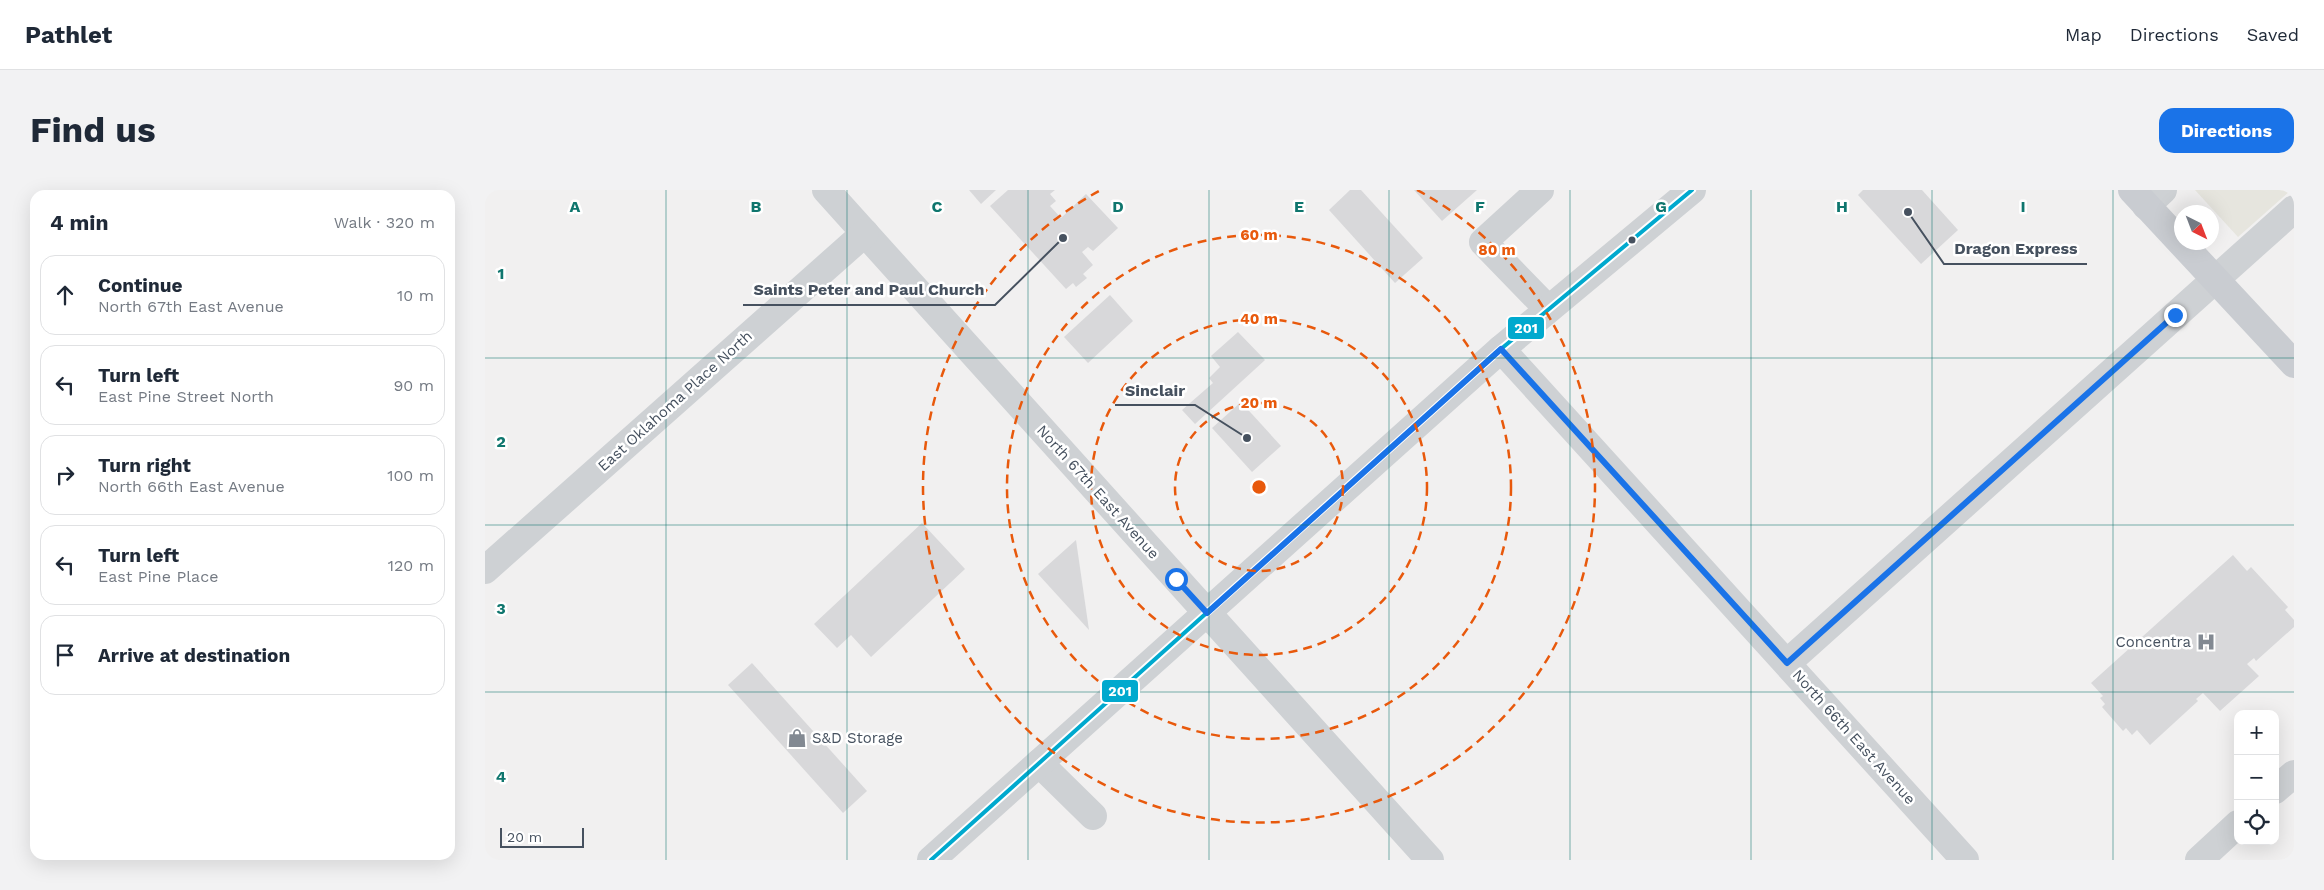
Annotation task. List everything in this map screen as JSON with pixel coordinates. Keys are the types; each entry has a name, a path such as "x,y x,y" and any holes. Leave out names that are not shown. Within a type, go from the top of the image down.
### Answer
{"main road":[{"path":"2147,195 2215,280 2294,364"}],"street":[{"name":"North 67th East Avenue","path":"826,190 1430,860"},
{"path":"1540,190 1483,242 1548,309"},
{"path":"931,860 1501,349 1692,190"},
{"path":"1787,663 2294,209"},
{"name":"East Oklahoma Place North","path":"485,570 865,233"},
{"name":"North 66th East Avenue","path":"1501,349 1965,860"},
{"path":"1039,763 1093,816"},
{"path":"2279,787 2294,774"},
{"path":"2199,860 2234,828"}],"shaded area":[{"path":"2195,190 2291,190 2238,237 2219,216 2219,205 2209,205"}],"building":[{"path":"969,190 996,190 981,204"},
{"path":"1008,190 1055,190 1050,194 1056,201 1050,206 1061,218 1086,194 1118,228 1093,251 1088,247 1082,252 1093,265 1083,274 1087,278 1076,287 1073,283 1066,289 990,206"},
{"path":"1350,190 1361,190 1423,258 1395,283 1329,210"},
{"path":"1414,190 1477,190 1442,221"},
{"path":"1863,190 1922,190 1958,230 1921,264 1858,195"},
{"path":"1110,295 1133,321 1088,363 1064,337"},
{"path":"1238,332 1265,360 1195,424 1182,410 1213,383 1209,378 1220,367 1211,356"},
{"path":"1241,402 1281,446 1252,472 1212,428"},
{"path":"922,523 965,569 871,657 851,635 837,648 814,624"},
{"path":"1076,540 1089,630 1038,574"},
{"name":"Concentra","path":"2233,555 2247,571 2251,567 2288,607 2285,610 2294,620 2294,627 2256,661 2254,658 2247,664 2259,676 2220,711 2203,693 2196,699 2198,701 2150,745 2137,730 2132,735 2126,728 2123,731 2102,707 2105,704 2100,698 2103,696 2091,683"},
{"name":"S&D Storage","path":"752,663 867,791 843,813 728,685"}],"transit line":[{"name":"201","path":"931,860 1501,349 1692,190"}],"place":[{"name":"Dragon Express","path":"1908,212"},
{"name":"Saints Peter and Paul Church","path":"1063,238"},
{"name":"Sinclair","path":"1247,438"},
{"name":"Concentra","path":"2206,642"},
{"name":"S&D Storage","path":"797,738"}],"route":[{"path":"1176,579 1207,613 1501,349 1538,387 1787,663 2175,315"}]}
